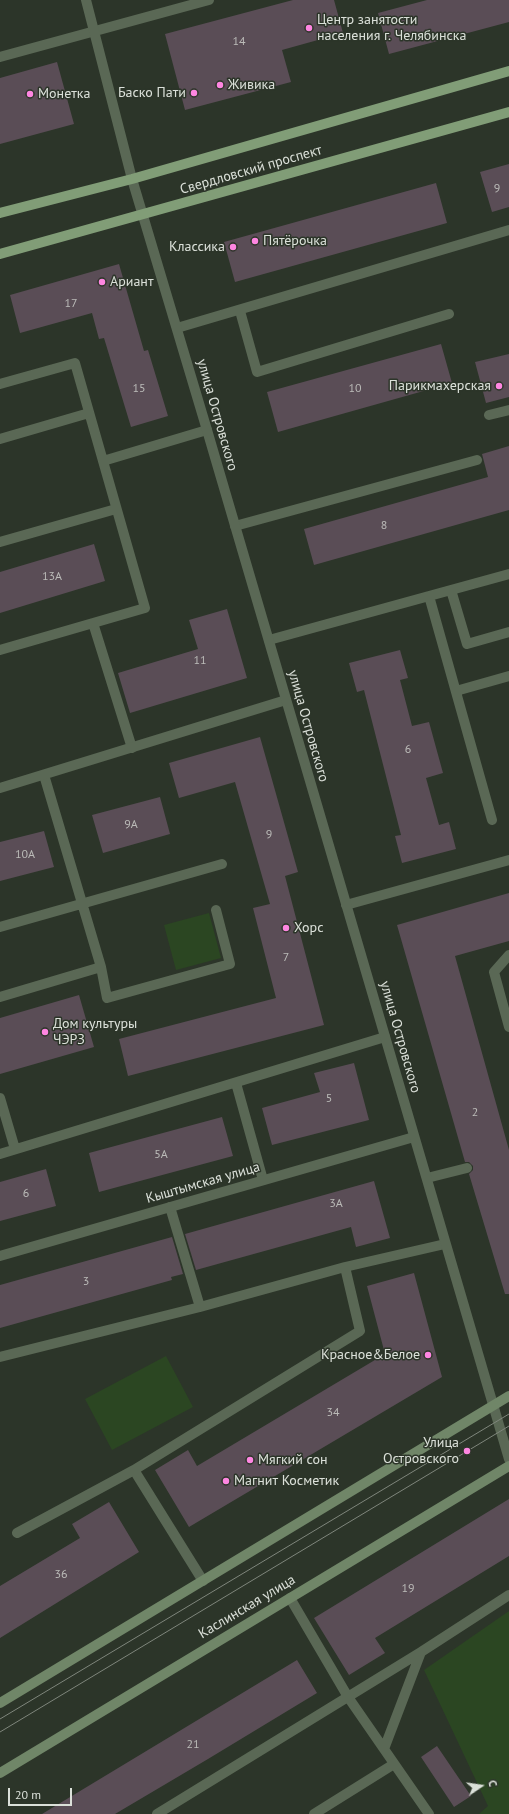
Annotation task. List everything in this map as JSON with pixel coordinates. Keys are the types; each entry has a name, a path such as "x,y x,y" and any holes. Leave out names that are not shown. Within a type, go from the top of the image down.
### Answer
{"main road":[{"name":"Свердловский проспект","path":"0,213 132,179 509,71"},
{"name":"Свердловский проспект","path":"0,254 509,112"},
{"path":"1,1700 203,1581 509,1396"},
{"name":"Каслинская улица","path":"0,1773 509,1466"}],"street":[{"name":"улица Островского","path":"86,0 142,215 177,328 509,1459"},
{"path":"0,57 209,0"},
{"path":"177,328 240,311 509,230"},
{"path":"240,311 257,372 449,314"},
{"path":"0,384 74,363 145,608 0,650"},
{"path":"489,415 509,410"},
{"path":"0,439 89,413"},
{"path":"103,462 207,430"},
{"path":"235,526 477,460"},
{"path":"0,542 116,509"},
{"path":"269,640 509,574"},
{"path":"451,590 467,644 509,632"},
{"path":"429,596 492,820"},
{"path":"93,622 132,748"},
{"path":"456,691 509,676"},
{"path":"0,788 286,700"},
{"path":"44,774 101,967 107,998 230,964 216,910"},
{"path":"346,905 509,860"},
{"path":"0,927 222,864"},
{"path":"509,955 494,972 509,1027"},
{"path":"0,997 101,967"},
{"path":"0,1154 385,1037"},
{"path":"236,1083 263,1180"},
{"path":"0,1098 15,1149"},
{"name":"Кыштымская улица","path":"0,1256 414,1137"},
{"path":"427,1178 467,1168"},
{"path":"170,1207 200,1307"},
{"path":"0,1357 200,1307 345,1267 445,1244"},
{"path":"17,1533 134,1470 360,1330 345,1267"},
{"path":"134,1470 203,1581"},
{"path":"157,1814 348,1698 509,1595"},
{"path":"290,1598 348,1698 429,1814"},
{"path":"384,1749 421,1652"},
{"path":"314,1814 394,1764"}],"green space":[{"path":"209,913 221,958 176,970 164,925"},
{"path":"166,1356 193,1407 112,1450 85,1399"},
{"path":"509,1611 509,1814 479,1814 488,1806 424,1670"}],"building":[{"path":"293,0 334,0 343,33 282,50 291,82 185,110 165,34"},
{"path":"427,0 509,0 509,22 389,54 378,13"},
{"path":"57,62 74,124 0,144 0,78"},
{"path":"509,164 509,207 492,212 480,172"},
{"path":"436,183 447,223 235,282 224,242"},
{"path":"119,264 144,351 148,350 168,416 131,427 104,338 99,339 92,313 20,333 10,295"},
{"path":"441,344 452,383 278,432 267,392"},
{"path":"509,354 509,397 486,403 475,362"},
{"path":"509,446 509,510 314,565 304,529 488,477 482,454"},
{"path":"94,544 105,581 0,613 0,572"},
{"path":"227,609 247,678 130,713 118,673 198,649 189,620"},
{"path":"400,650 408,678 400,680 412,726 429,722 443,773 426,778 439,825 449,822 456,849 402,863 395,836 401,835 364,690 357,692 349,663"},
{"path":"260,737 298,872 285,876 324,1025 128,1076 119,1039 276,998 253,908 270,904 235,782 179,798 169,763"},
{"path":"160,797 170,834 103,853 92,815"},
{"path":"44,831 54,867 0,881 0,842"},
{"path":"509,893 509,941 455,956 509,1150 509,1294 505,1294 469,1174 473,1170 473,1166 469,1162 465,1162 397,925"},
{"name":"Дом культуры ЧЭРЗ","path":"79,995 94,1047 0,1074 0,1018"},
{"path":"354,1063 369,1120 272,1145 262,1108 320,1092 314,1073"},
{"path":"222,1117 233,1156 99,1192 89,1153"},
{"path":"46,1169 56,1206 0,1221 0,1182"},
{"path":"374,1181 390,1238 356,1247 351,1227 196,1270 185,1234"},
{"path":"172,1237 183,1274 171,1277 172,1280 0,1328 0,1285"},
{"path":"414,1273 442,1377 189,1527 155,1470 188,1450 197,1466 385,1354 367,1286"},
{"path":"509,1499 509,1556 375,1638 385,1653 349,1675 314,1618"},
{"path":"109,1502 139,1552 0,1638 0,1586 80,1538 72,1524"},
{"path":"297,1660 317,1693 208,1759 115,1814 42,1814"},
{"path":"437,1746 471,1796 454,1807 421,1757"}],"tram line":[{"path":"0,1719 509,1414"},
{"path":"0,1732 509,1426"}],"place":[{"name":"Центр занятости населения г. Челябинска","path":"309,28"},
{"name":"Живика","path":"220,85"},
{"name":"Баско Пати","path":"194,93"},
{"name":"Монетка","path":"30,94"},
{"name":"Пятёрочка","path":"255,241"},
{"name":"Классика","path":"233,247"},
{"name":"Ариант","path":"102,282"},
{"name":"Парикмахерская","path":"499,386"},
{"name":"Хорс","path":"286,928"},
{"name":"Дом культуры ЧЭРЗ","path":"45,1032"},
{"name":"Красное&Белое","path":"428,1355"},
{"name":"Улица Островского","path":"467,1451"},
{"name":"Мягкий сон","path":"250,1460"},
{"name":"Магнит Косметик","path":"226,1481"}]}
